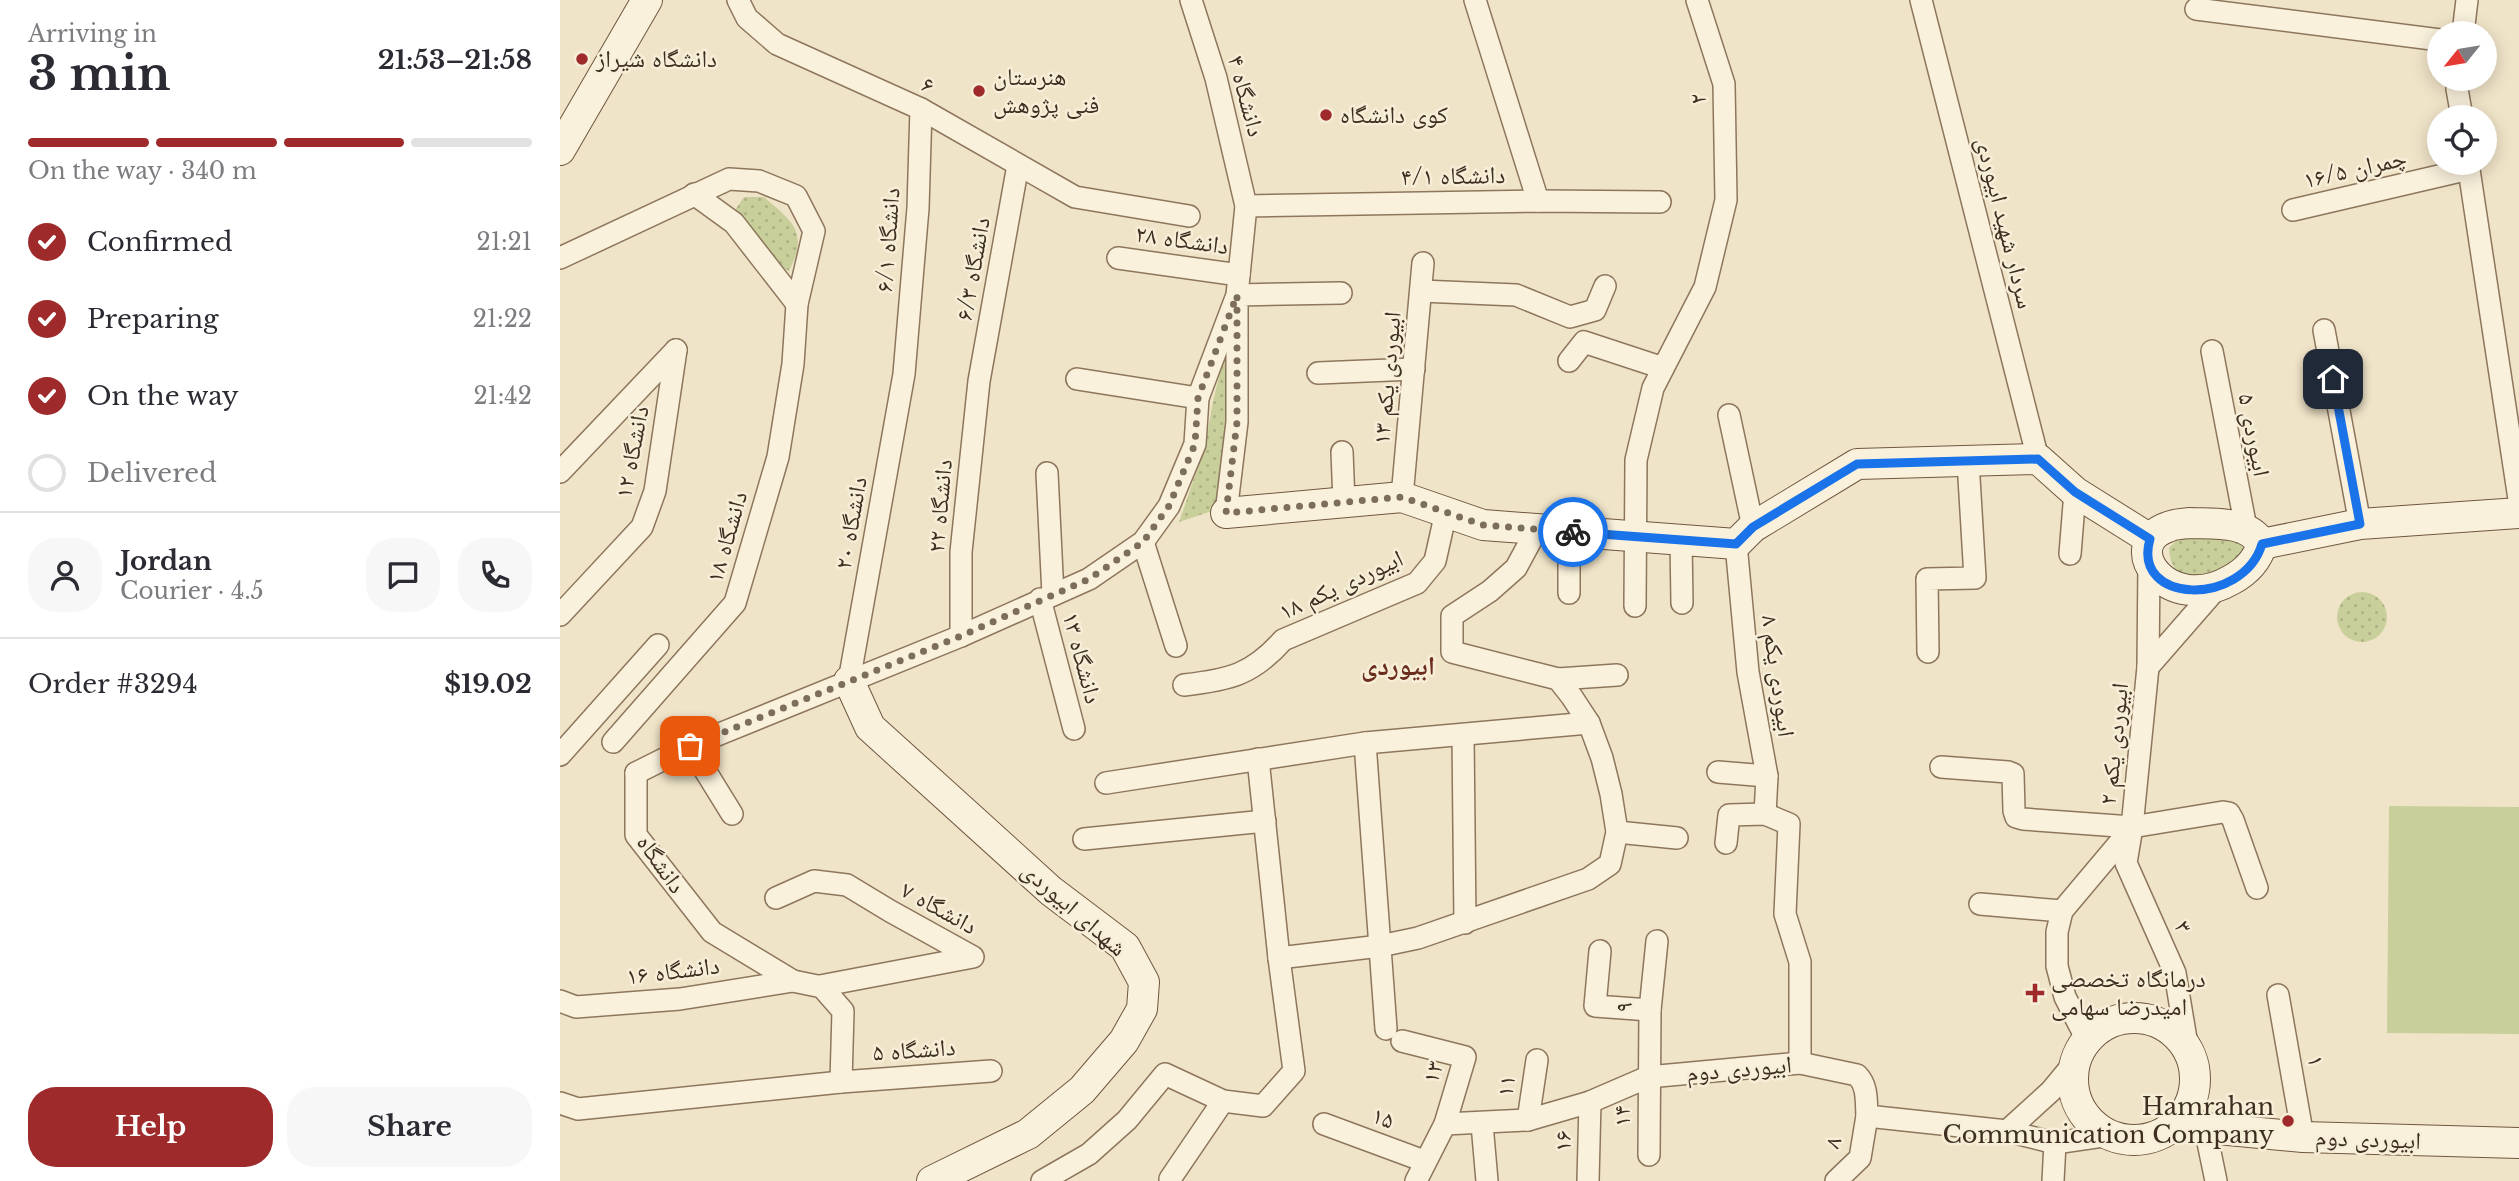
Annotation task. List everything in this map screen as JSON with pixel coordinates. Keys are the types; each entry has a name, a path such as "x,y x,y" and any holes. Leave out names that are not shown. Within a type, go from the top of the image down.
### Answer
{"street":[{"path":"560,150 647,0"},
{"name":"۶","path":"738,0 747,18 777,44 921,109 1075,197 1189,216"},
{"name":"۴ دانشگاه","path":"1191,0 1216,78 1247,206"},
{"name":"۲","path":"1635,606 1636,460 1653,388 1705,287 1726,200 1724,84 1696,0"},
{"name":"سردار شهید ابیوردی","path":"1921,0 2038,459"},
{"path":"2465,21 2468,0"},
{"path":"1473,3 1538,201"},
{"path":"2196,9 2427,38"},
{"name":"۶/۱ دانشگاه","path":"904,374 918,208 921,109"},
{"name":"۶/۳ دانشگاه","path":"979,381 1018,165"},
{"name":"۱۶/۵ چمران","path":"2293,210 2433,175"},
{"path":"2470,175 2519,499"},
{"name":"۱۸ دانشگاه","path":"560,258 729,179 760,181 796,196 814,231 797,304 793,363 778,457 735,603 613,742"},
{"path":"694,194 734,223 797,304"},
{"name":"۴/۱ دانشگاه","path":"1247,206 1538,201 1660,202"},
{"path":"1247,206 1238,285 1237,422 1226,513 1402,497 1483,525 1681,540 1744,536 1857,464 2038,459 2149,550 2155,574 2171,587 2216,589"},
{"name":"۲۸ دانشگاه","path":"1118,258 1238,285 1341,293"},
{"name":"۱۳ ابیوردی یکم","path":"1402,497 1423,263"},
{"path":"591,720 613,742 635,773 690,746 961,636 1089,579 1143,542 1169,506 1195,444 1198,398 1238,285"},
{"path":"1421,291 1516,295 1570,317 1595,310 1605,286"},
{"path":"2324,330 2360,524"},
{"path":"1569,362 1584,342 1663,368"},
{"name":"۱۲ دانشگاه","path":"560,472 676,350 655,491 642,527 560,615"},
{"name":"۵ ابیوردی","path":"2212,351 2254,536"},
{"path":"1318,373 1414,369"},
{"name":"۲۰ دانشگاه","path":"849,681 904,374"},
{"path":"1077,379 1198,398"},
{"name":"۲۲ دانشگاه","path":"961,636 961,552 979,381"},
{"name":"۸ ابیوردی یکم","path":"1729,415 1744,536 1739,673 1767,776 1765,814"},
{"path":"1342,452 1343,502"},
{"path":"1928,652 1927,579 1975,578 1968,461"},
{"name":"۱۳ دانشگاه","path":"1047,473 1046,597 1074,729"},
{"path":"2070,554 2075,492"},
{"name":"۱۸ ابیوردی یکم","path":"1184,685 1243,674 1268,656 1283,640 1417,583 1434,561 1447,512"},
{"path":"2149,550 2166,527 2189,523 2254,536 2360,524 2519,513"},
{"path":"1537,528 1516,568 1490,592 1452,616 1451,652 1558,679 1618,676"},
{"path":"1569,531 1569,593"},
{"path":"2148,667 2216,589 2249,567 2258,556 2254,536"},
{"path":"1681,540 1682,603"},
{"path":"1143,542 1176,646"},
{"name":"۲ ابیوردی یکم","path":"2132,827 2148,667 2149,550"},
{"path":"560,755 658,645"},
{"path":"1279,958 1380,946 1418,938 1588,879 1610,864 1617,832 1602,758 1589,723 1558,679"},
{"name":"شهدای ابیوردی","path":"849,681 870,727 1051,891 1125,947 1143,982 1142,1009 1124,1041 1082,1090 1028,1134 932,1181"},
{"path":"1106,783 1365,743 1589,723"},
{"path":"1463,735 1465,923"},
{"path":"1365,743 1380,946"},
{"path":"690,746 732,814"},
{"path":"1042,1181 1088,1154 1126,1120 1165,1074 1223,1101 1263,1106 1294,1071 1258,759"},
{"path":"1941,767 2013,774 2014,811 2017,817 2023,819 2132,827 2229,813 2234,820 2258,888"},
{"path":"1718,772 1767,776"},
{"name":"دانشگاه","path":"635,773 636,835 712,932 793,981 820,986"},
{"path":"1726,843 1729,815 1765,814 1789,824 1785,914 1800,961 1800,1063"},
{"path":"1084,839 1265,821"},
{"path":"2110,1135 2087,1118 2079,1105 2073,1077 2081,1051 2057,966 2057,932 2062,911 2132,827"},
{"name":"۳","path":"2132,827 2126,863 2175,973 2188,1051"},
{"path":"1617,832 1677,838"},
{"name":"۷ دانشگاه","path":"776,898 814,881 847,885 973,957 820,986"},
{"path":"1980,904 2062,911"},
{"name":"۹","path":"1648,1077 1650,1010 1657,941"},
{"name":"۱۳","path":"1380,946 1394,1035 1465,1057 1445,1124"},
{"path":"1600,951 1595,1006 1650,1010"},
{"name":"۱۶ دانشگاه","path":"560,1001 576,1007 680,999 793,981"},
{"path":"560,1103 578,1109 841,1082 843,1011 820,986"},
{"name":"۱","path":"2278,995 2303,1137"},
{"path":"2007,1130 2051,1091 2081,1051 2108,1024 2134,1018 2147,1020 2171,1031 2188,1051 2195,1077 2194,1090 2184,1115 2216,1181"},
{"name":"۱۱","path":"1528,1120 1536,1059"},
{"name":"ابیوردی دوم","path":"1445,1124 1528,1120 1590,1102 1648,1077 1800,1063 1857,1075 1863,1081 1865,1089 1867,1116"},
{"name":"۵ دانشگاه","path":"841,1082 991,1071"},
{"name":"۱۴","path":"1648,1077 1649,1156"},
{"path":"1170,1179 1223,1101"},
{"name":"۱۶","path":"1588,1181 1590,1102"},
{"path":"1867,1116 2007,1130 2055,1143 2110,1135 2144,1140 2189,1126"},
{"name":"۸","path":"1837,1181 1860,1158 1867,1116"},
{"name":"۱۵","path":"1324,1124 1420,1171"},
{"path":"1420,1171 1445,1124"},
{"path":"1482,1124 1487,1181"},
{"name":"ابیوردی دوم","path":"2189,1126 2303,1137 2519,1143"},
{"path":"2053,1181 2055,1143"}],"green space":[{"path":"744,197 764,197 795,229 798,246 789,271 775,263 735,210"},
{"path":"1226,349 1229,399 1218,509 1179,522 1205,447"},
{"path":"2179,538 2245,539 2251,543 2226,572 2186,579 2173,566 2170,558 2169,548"},
{"path":"2362,592 2380,599 2387,617 2380,635 2362,642 2344,635 2337,617 2344,599"},
{"path":"2389,806 2519,807 2519,1034 2387,1033"}],"way so far":[{"path":"690,746 961,636 1089,579 1143,542 1169,506 1195,444 1198,398 1237,295 1237,422 1226,513 1402,497 1483,525 1573,532"}],"place":[{"name":"دانشگاه شیراز","path":"582,59"},
{"name":"هنرستان فنی پژوهش","path":"979,91"},
{"name":"کوی دانشگاه","path":"1326,115"},
{"name":"درمانگاه تخصصی امیدرضا سهامی","path":"2035,993"},
{"name":"Hamrahan Communication Company","path":"2288,1121"}],"district":[{"name":"ابیوردی","path":"1398,666"}],"route":[{"path":"1573,532 1736,544 1753,527 1857,464 2038,459 2075,492 2150,539 2147,549 2149,562 2162,581 2181,589 2216,589 2249,567 2258,556 2262,544 2360,524 2333,379"}]}
